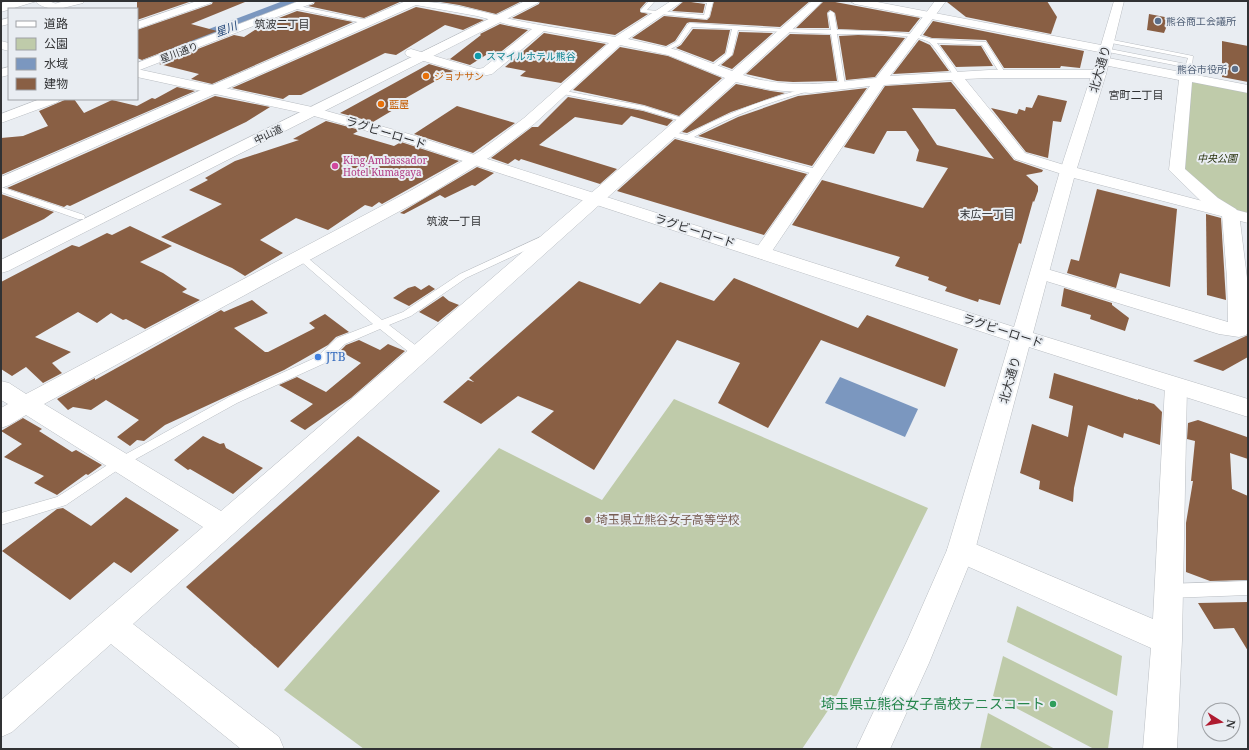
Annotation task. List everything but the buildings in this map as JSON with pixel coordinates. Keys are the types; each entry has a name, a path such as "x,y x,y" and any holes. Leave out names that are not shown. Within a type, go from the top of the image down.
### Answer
{"main road":[{"path":"1,6 20,1"},
{"path":"46,6 79,1"},
{"path":"138,26 207,1"},
{"name":"星川通り","path":"138,59 291,4 309,1"},
{"path":"1,183 414,1 493,17 510,22 619,40 665,50 734,77 760,83 811,89 880,81 1003,74 1103,56"},
{"name":"中山道","path":"493,17 518,1"},
{"name":"中山道","path":"1,256 305,110 493,17 534,1"},
{"path":"1,419 26,404 300,256 416,195 476,160 528,121 619,40 678,1"},
{"path":"1,720 112,625 554,233 734,77 818,1"},
{"path":"855,1 935,8"},
{"path":"901,1 935,8 1103,56 1186,77 1248,89"},
{"name":"北大通り","path":"873,749 918,652 961,550 1068,171 1119,1"},
{"path":"168,3 190,7"},
{"name":"星川通り","path":"138,68 291,4"},
{"path":"762,253 880,81 935,8"},
{"path":"416,55 478,73 487,72 541,28"},
{"name":"ラグビーロード","path":"138,73 305,110 397,135 1244,407"},
{"path":"956,77 1020,156 1068,171 1248,218"},
{"path":"1040,272 1226,329 1239,330 1242,281 1230,213 1212,202 1177,170 1186,77"},
{"path":"1,111 29,100"},
{"path":"1,119 50,100"},
{"name":"中山道","path":"1,267 305,110"},
{"path":"1160,749 1167,640 1176,386"},
{"path":"1,389 224,526"},
{"path":"961,550 1167,640"},
{"path":"112,625 267,749"}],"lane":[{"path":"8,8 34,1"},
{"path":"652,1 643,11 658,14 706,17 710,2 695,1"},
{"path":"291,4 368,22"},
{"path":"831,14 842,85"},
{"path":"665,50 678,43 697,17"},
{"path":"690,25 786,31 875,33 913,36 932,41 984,43 1003,74"},
{"path":"712,68 729,55 735,28"},
{"path":"932,41 956,74 956,77"},
{"path":"1103,56 1191,56 1189,66 1103,56"},
{"path":"688,138 710,124 777,98 811,89"},
{"path":"560,92 644,108 684,120"},
{"path":"669,133 817,172"},
{"path":"1,189 81,217"},
{"path":"1,519 61,501 121,462 233,400 321,360 341,341 407,314 463,276 515,250 554,233"},
{"path":"300,256 380,324 419,354"},
{"path":"1168,591 1248,588"}],"green space":[{"name":"中央公園","path":"1192,82 1248,91 1248,214 1232,210 1184,171"},
{"path":"674,399 928,508 833,703 802,749 364,749 284,690 499,448 602,500"},
{"name":"埼玉県立熊谷女子高校テニスコート","path":"1017,606 1122,656 1117,696 1007,642"},
{"name":"埼玉県立熊谷女子高校テニスコート","path":"1003,656 1113,711 1108,749 1094,749 993,696"},
{"name":"埼玉県立熊谷女子高校テニスコート","path":"988,713 1055,749 980,749"}],"water":[{"path":"840,377 918,409 905,437 825,403"}],"waterway":[{"name":"星川","path":"176,48 299,1"}],"place":[{"name":"熊谷商工会議所","path":"1158,21"},
{"name":"スマイルホテル熊谷","path":"478,56"},
{"name":"熊谷市役所","path":"1235,69"},
{"name":"ジョナサン","path":"426,76"},
{"name":"藍屋","path":"381,104"},
{"name":"King Ambassador Hotel Kumagaya","path":"335,166"},
{"name":"JTB","path":"318,357"},
{"name":"埼玉県立熊谷女子高等学校","path":"588,520"},
{"name":"埼玉県立熊谷女子高校テニスコート","path":"1053,704"}],"district":[{"name":"筑波二丁目","path":"282,24"},
{"name":"宮町二丁目","path":"1136,95"},
{"name":"末広一丁目","path":"987,214"},
{"name":"筑波一丁目","path":"454,221"}]}
